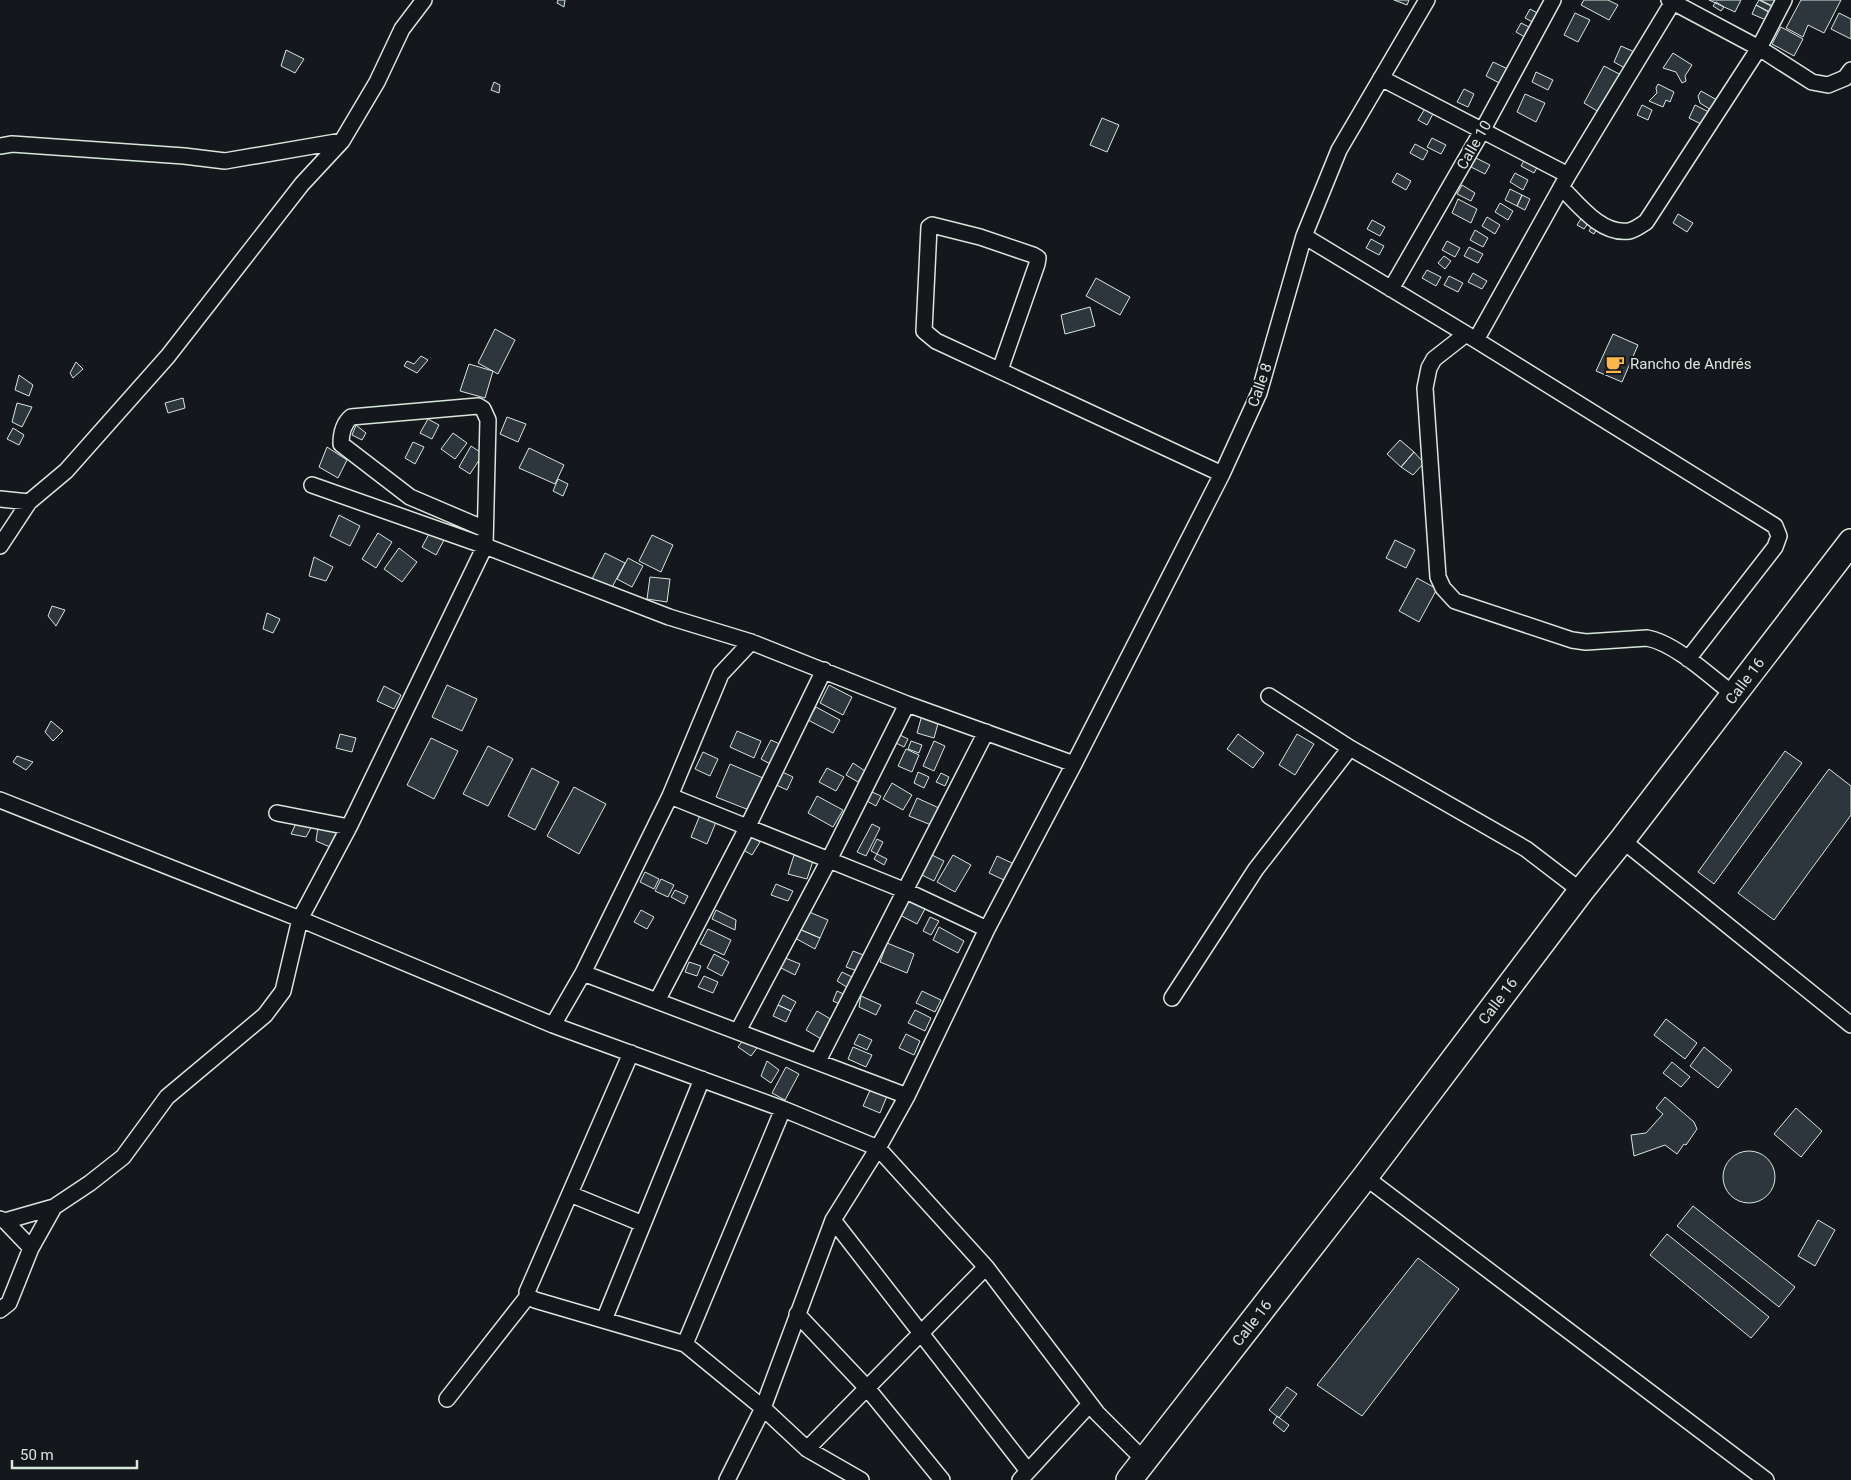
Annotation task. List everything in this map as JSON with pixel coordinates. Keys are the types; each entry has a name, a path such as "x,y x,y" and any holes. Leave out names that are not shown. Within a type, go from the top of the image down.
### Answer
{"highway":[{"name":"Calle 16","path":"1129,1480 1366,1177 1572,883 1622,840 1851,542"}],"street":[{"path":"0,546 29,502 66,471 168,356 302,184 342,141 377,82 402,29 424,0"},
{"name":"Calle 8","path":"728,1480 763,1408 833,1220 878,1148 907,1096 987,929 1074,764 1222,474 1259,393 1304,236 1339,150 1427,0"},
{"name":"Calle 10","path":"1391,289 1482,130 1553,0"},
{"path":"1381,78 1482,130 1564,181 1596,222 1618,231 1631,231 1646,222 1759,48 1784,0"},
{"path":"1734,695 1692,662 1655,639 1586,642 1572,640 1455,601 1443,588 1438,577 1426,388 1429,368 1434,359 1471,337 1672,1 1759,48 1812,82 1828,85 1845,78 1851,70"},
{"path":"0,146 12,144 225,160 342,141"},
{"path":"1000,370 1038,258 980,237 932,225 929,227 924,331 936,341 1222,474"},
{"path":"1304,236 1471,337 1775,526 1779,536 1775,547 1692,662"},
{"path":"2,1220 54,1207 90,1183 123,1157 167,1097 265,1015 283,991 300,919 350,827 485,546 488,420 483,408 478,406 361,416 352,417 347,420 341,435 340,444 410,497 485,529"},
{"path":"312,485 485,546 669,617 751,642 907,704 1074,764"},
{"path":"0,499 29,502"},
{"path":"553,1025 583,973 670,796 721,674 751,642"},
{"path":"657,1001 747,828 824,670"},
{"path":"1269,696 1350,748 1526,849 1572,883"},
{"path":"738,1031 829,860 907,704"},
{"path":"818,1061 906,892 986,732"},
{"path":"1172,998 1256,869 1350,748"},
{"path":"670,796 906,892 987,929"},
{"path":"0,800 300,919 553,1025 783,1109 878,1148 986,1267 1093,1409 1144,1460"},
{"path":"277,813 350,827"},
{"path":"1622,840 1851,1025"},
{"path":"583,973 907,1096"},
{"path":"447,1399 528,1296 527,1292 631,1053"},
{"path":"604,1320 702,1079"},
{"path":"685,1344 783,1109"},
{"path":"1366,1177 1766,1480"},
{"path":"570,1194 643,1224"},
{"path":"0,1310 9,1303 31,1248 54,1207"},
{"path":"2,1220 31,1248"},
{"path":"833,1220 920,1334 1024,1476 1093,1409"},
{"path":"807,1449 986,1267"},
{"path":"528,1296 685,1344 763,1408 807,1449 861,1480"},
{"path":"797,1314 868,1388 942,1480"}],"building":[{"path":"558,0 565,0 564,7 557,3"},
{"path":"1394,0 1409,0 1407,5"},
{"path":"1584,0 1608,0 1618,5 1609,20 1581,5"},
{"path":"1709,0 1741,0 1735,12"},
{"path":"1759,0 1773,7 1770,13 1756,5"},
{"path":"1760,0 1781,0 1777,8"},
{"path":"1801,0 1841,0 1824,33 1808,25 1803,37 1786,28"},
{"path":"1716,2 1724,7 1721,11 1713,6"},
{"path":"1756,5 1772,13 1766,20 1752,14"},
{"path":"1530,9 1543,16 1538,25 1525,18"},
{"path":"1575,13 1590,20 1578,42 1564,35"},
{"path":"1839,13 1851,19 1851,39 1831,29"},
{"path":"1521,23 1535,30 1530,40 1516,32"},
{"path":"1781,27 1803,39 1794,56 1772,44"},
{"path":"1621,46 1639,54 1630,71 1614,62"},
{"path":"286,50 304,59 295,73 281,66"},
{"path":"1673,53 1692,65 1685,76 1686,81 1682,83 1676,72 1663,68"},
{"path":"1493,62 1512,71 1505,86 1486,76"},
{"path":"1604,66 1625,77 1604,115 1584,103"},
{"path":"1536,72 1553,80 1548,90 1532,82"},
{"path":"494,82 500,85 499,93 491,90"},
{"path":"1658,84 1674,92 1670,102 1666,100 1663,107 1649,101 1657,93 1656,88"},
{"path":"1464,89 1474,94 1468,107 1457,102"},
{"path":"1701,91 1717,100 1711,110 1700,103 1698,96"},
{"path":"1525,94 1545,103 1536,122 1517,112"},
{"path":"1642,105 1652,110 1648,120 1637,115"},
{"path":"1695,105 1711,113 1705,126 1689,118"},
{"path":"1426,107 1434,112 1427,125 1418,120"},
{"path":"1102,118 1119,125 1107,152 1090,145"},
{"path":"1432,138 1446,145 1441,154 1427,147"},
{"path":"1415,144 1428,151 1423,160 1410,153"},
{"path":"1526,157 1539,164 1534,173 1521,166"},
{"path":"1476,158 1490,165 1485,174 1471,167"},
{"path":"1397,173 1411,181 1406,190 1392,182"},
{"path":"1515,173 1528,180 1523,190 1510,182"},
{"path":"1462,185 1475,193 1471,201 1457,194"},
{"path":"1510,189 1522,195 1517,206 1505,200"},
{"path":"1522,195 1530,199 1525,210 1517,206"},
{"path":"1458,199 1477,209 1471,223 1452,213"},
{"path":"1500,203 1513,211 1508,220 1495,212"},
{"path":"1584,214 1591,219 1584,229 1577,225"},
{"path":"1678,214 1693,223 1687,232 1673,223"},
{"path":"1487,217 1500,225 1495,234 1482,226"},
{"path":"1372,220 1385,227 1380,236 1367,229"},
{"path":"1593,224 1598,227 1594,234 1589,231"},
{"path":"1475,230 1488,238 1483,247 1470,240"},
{"path":"1371,239 1384,246 1379,255 1366,248"},
{"path":"1447,241 1460,248 1455,257 1442,250"},
{"path":"1469,247 1483,254 1478,263 1464,256"},
{"path":"1444,256 1451,261 1445,269 1438,263"},
{"path":"1427,270 1441,277 1436,286 1422,278"},
{"path":"1473,273 1487,281 1482,289 1468,282"},
{"path":"1449,276 1463,283 1458,292 1444,285"},
{"path":"1096,278 1130,297 1120,315 1086,296"},
{"path":"1090,307 1095,326 1065,334 1061,315"},
{"path":"495,329 515,340 498,374 478,363"},
{"path":"1613,334 1638,345 1622,382 1596,371"},
{"path":"421,356 428,360 417,373 404,366 407,361 414,364"},
{"path":"76,362 83,369 73,378 70,373"},
{"path":"469,364 493,371 485,398 460,391"},
{"path":"19,375 33,385 29,396 15,390"},
{"path":"183,398 185,408 168,413 165,403"},
{"path":"17,403 32,407 22,427 12,422"},
{"path":"507,417 526,424 518,442 500,434"},
{"path":"428,419 439,425 432,439 420,433"},
{"path":"356,425 366,433 362,440 352,435"},
{"path":"13,428 24,435 19,445 7,439"},
{"path":"453,433 467,443 455,459 441,449"},
{"path":"1400,440 1414,452 1401,467 1387,454"},
{"path":"413,442 424,447 415,464 405,458"},
{"path":"471,446 483,454 470,474 459,467"},
{"path":"327,447 347,460 338,478 319,467"},
{"path":"529,448 564,465 555,484 519,468"},
{"path":"1414,452 1424,463 1413,475 1401,467"},
{"path":"558,479 568,484 563,496 553,491"},
{"path":"339,515 360,526 350,546 330,536"},
{"path":"430,532 444,540 436,555 422,547"},
{"path":"378,533 392,542 376,568 362,559"},
{"path":"652,535 673,545 661,572 639,561"},
{"path":"1395,540 1415,550 1406,568 1386,558"},
{"path":"399,548 417,562 402,582 384,569"},
{"path":"605,553 625,563 610,591 591,581"},
{"path":"314,557 333,567 326,581 309,576"},
{"path":"628,558 643,566 632,587 617,579"},
{"path":"650,577 670,579 667,602 647,599"},
{"path":"1417,578 1437,589 1419,622 1399,611"},
{"path":"52,606 65,610 56,626 48,616"},
{"path":"267,613 280,619 273,633 263,629"},
{"path":"447,685 477,699 462,731 432,717"},
{"path":"829,685 852,697 843,715 820,703"},
{"path":"384,686 401,695 394,709 377,701"},
{"path":"816,707 840,720 833,733 808,720"},
{"path":"922,715 939,720 934,738 917,733"},
{"path":"51,721 63,731 53,741 45,732"},
{"path":"737,731 761,741 754,758 730,747"},
{"path":"340,734 356,738 352,752 336,748"},
{"path":"1238,734 1264,753 1253,768 1227,749"},
{"path":"1297,734 1314,744 1295,775 1279,765"},
{"path":"900,735 908,739 904,747 896,743"},
{"path":"431,738 458,751 434,799 407,785"},
{"path":"771,740 784,746 774,766 761,759"},
{"path":"911,741 922,745 919,753 908,749"},
{"path":"934,741 945,746 934,771 923,766"},
{"path":"488,746 513,759 488,806 463,794"},
{"path":"906,749 919,755 912,772 898,766"},
{"path":"1785,751 1802,763 1714,884 1698,872"},
{"path":"703,752 718,759 710,776 695,769"},
{"path":"17,756 33,762 26,770 13,762"},
{"path":"853,763 865,771 858,782 846,775"},
{"path":"730,764 763,778 749,810 716,797"},
{"path":"532,768 559,782 535,830 508,816"},
{"path":"827,768 844,777 836,791 819,782"},
{"path":"1829,769 1851,786 1851,815 1774,920 1738,893"},
{"path":"778,770 793,777 787,790 772,783"},
{"path":"918,772 929,777 924,788 914,783"},
{"path":"941,773 949,777 945,786 936,782"},
{"path":"892,783 912,795 903,810 883,799"},
{"path":"574,787 606,804 579,854 547,836"},
{"path":"872,792 881,796 876,806 867,801"},
{"path":"817,796 843,810 833,827 808,813"},
{"path":"917,798 939,808 931,825 909,816"},
{"path":"700,815 716,822 707,844 691,837"},
{"path":"298,819 312,826 306,837 291,834"},
{"path":"872,824 880,828 866,856 857,852"},
{"path":"318,826 336,833 330,847 316,841"},
{"path":"747,835 760,842 752,855 740,848"},
{"path":"877,839 883,842 877,854 871,851"},
{"path":"795,852 814,858 807,879 788,874"},
{"path":"877,854 887,859 884,865 874,859"},
{"path":"930,854 944,861 934,881 920,874"},
{"path":"953,855 971,865 955,892 937,882"},
{"path":"997,856 1014,864 1006,881 989,873"},
{"path":"645,872 659,879 654,889 640,882"},
{"path":"661,879 674,885 668,897 655,891"},
{"path":"776,884 793,891 788,901 771,895"},
{"path":"675,890 688,896 684,904 671,897"},
{"path":"909,895 927,905 917,924 898,914"},
{"path":"641,910 654,917 647,929 634,922"},
{"path":"716,910 736,920 735,930 712,919"},
{"path":"807,911 828,920 820,938 799,929"},
{"path":"930,917 939,921 931,935 923,931"},
{"path":"939,927 964,941 958,953 933,940"},
{"path":"708,929 731,940 724,955 700,944"},
{"path":"799,929 820,938 815,949 795,938"},
{"path":"887,943 914,954 907,973 880,962"},
{"path":"853,951 866,956 860,972 846,967"},
{"path":"714,954 729,962 722,976 707,968"},
{"path":"783,957 800,964 795,975 779,967"},
{"path":"689,962 701,966 697,976 685,972"},
{"path":"842,972 856,979 850,989 837,981"},
{"path":"704,976 718,982 713,993 698,987"},
{"path":"837,991 848,996 844,1006 833,1001"},
{"path":"922,991 941,1000 935,1012 916,1003"},
{"path":"783,995 796,1002 791,1011 778,1005"},
{"path":"861,996 881,1005 876,1015 859,1007"},
{"path":"778,1005 791,1011 786,1022 773,1016"},
{"path":"915,1010 931,1018 925,1031 908,1023"},
{"path":"817,1011 834,1021 823,1040 806,1030"},
{"path":"1666,1019 1697,1043 1685,1059 1654,1035"},
{"path":"859,1034 872,1040 867,1050 854,1044"},
{"path":"906,1034 920,1041 914,1055 899,1048"},
{"path":"747,1035 760,1044 751,1056 738,1047"},
{"path":"853,1047 872,1055 866,1067 848,1059"},
{"path":"1704,1047 1732,1070 1718,1088 1690,1066"},
{"path":"767,1061 779,1070 771,1083 761,1076"},
{"path":"1672,1062 1690,1077 1681,1087 1663,1073"},
{"path":"786,1067 799,1074 785,1100 772,1093"},
{"path":"871,1088 887,1096 880,1113 863,1106"},
{"path":"1665,1097 1694,1122 1697,1129 1677,1154 1665,1145 1634,1156 1631,1135 1646,1133 1663,1114 1656,1108"},
{"path":"1796,1108 1822,1131 1801,1157 1774,1134"},
{"path":"1749,1151 1759,1153 1767,1159 1773,1167 1775,1177 1773,1187 1767,1195 1759,1201 1749,1203 1739,1201 1731,1195 1725,1187 1723,1177 1725,1167 1731,1159 1739,1153"},
{"path":"1693,1206 1795,1287 1779,1307 1677,1226"},
{"path":"1818,1220 1835,1230 1815,1266 1798,1256"},
{"path":"1667,1234 1769,1317 1751,1338 1650,1255"},
{"path":"1418,1258 1459,1289 1362,1416 1317,1385"},
{"path":"1287,1387 1297,1394 1279,1418 1269,1410"},
{"path":"1277,1416 1289,1425 1284,1432 1273,1423"}],"place":[{"name":"Rancho de Andrés","path":"1615,364"}]}
